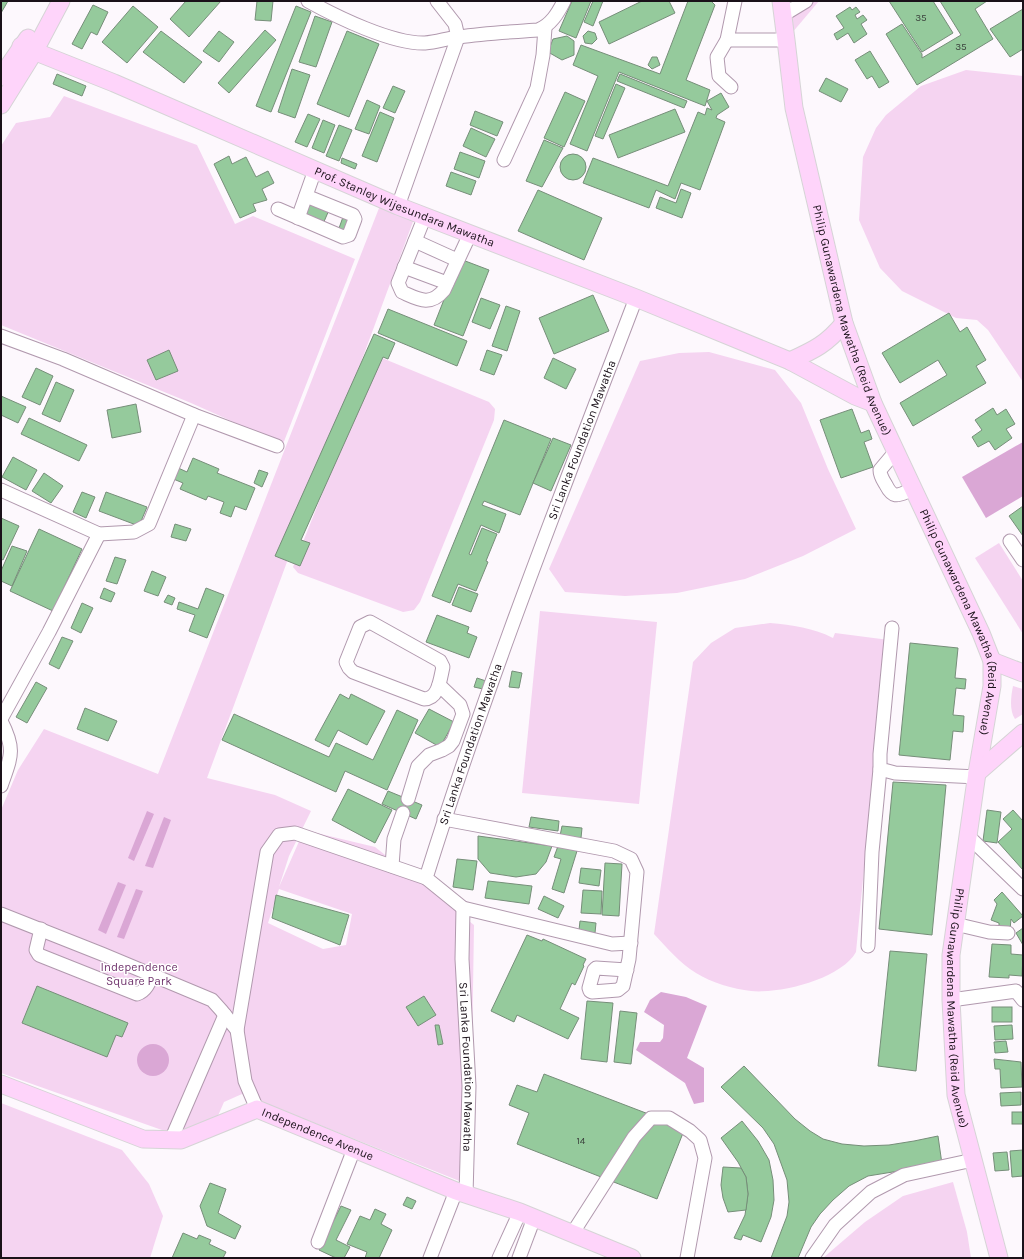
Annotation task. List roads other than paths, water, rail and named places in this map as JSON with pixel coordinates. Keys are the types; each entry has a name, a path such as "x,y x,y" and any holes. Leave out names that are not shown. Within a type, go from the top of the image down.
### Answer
{"main road":[{"path":"1,105 28,50 57,1"},
{"path":"1,77 28,50 61,1"},
{"name":"Philip Gunawardena Mawatha (Reid Avenue)","path":"782,8 794,108 844,323 873,403 981,633 992,661 992,686 977,775 951,955 951,1000 956,1095 999,1258"},
{"name":"Prof. Stanley Wijesundara Mawatha","path":"28,50 114,83 398,206 636,298 790,361 855,396 873,403"},
{"path":"790,361 816,349 833,336 844,323"},
{"path":"992,661 1023,673"},
{"path":"977,775 1023,733"},
{"name":"Independence Avenue","path":"1,1084 142,1139 181,1140 257,1109 461,1193 527,1216 632,1258"}],"street":[{"path":"308,1 359,26 397,40 425,43 458,36 538,30 545,28 558,14 564,1"},
{"path":"398,206 458,36 455,24 437,1"},
{"path":"731,87 719,76 717,57 727,40 734,1"},
{"path":"782,8 807,1"},
{"path":"504,160 537,88 543,55 545,28"},
{"path":"727,40 786,40"},
{"path":"298,218 315,170"},
{"path":"278,210 343,237 348,236 355,219 353,215 306,196"},
{"path":"425,216 398,284 402,292 423,301 434,299 440,295 470,234"},
{"path":"414,241 457,260"},
{"path":"404,267 447,283"},
{"name":"Sri Lanka Foundation Mawatha","path":"426,878 444,820 512,625 636,298"},
{"path":"1,336 63,359 194,414 277,446"},
{"path":"1,490 99,534 134,532 149,524 194,414"},
{"path":"896,451 880,470 881,476 890,493 893,495 898,495 913,489"},
{"path":"1,786 11,758 10,744 1,720 49,632 99,534"},
{"path":"1010,541 1023,560"},
{"path":"370,622 440,660 443,667 439,685 433,696 424,700 353,672 346,662 360,627 370,622"},
{"path":"868,946 872,852 892,628"},
{"path":"408,799 418,766 429,755 449,746 453,741 463,714 460,705 439,685"},
{"path":"880,769 895,773 977,775"},
{"path":"392,866 394,839 403,813"},
{"path":"444,820 614,851 631,859 637,872 631,943 627,970"},
{"path":"257,1109 245,1081 236,1030 267,852 279,835 294,833 426,878 463,908 612,944 631,943"},
{"path":"968,836 1023,889"},
{"name":"Sri Lanka Foundation Mawatha","path":"461,1193 468,1086 462,960 463,908"},
{"path":"1,914 41,929 212,1000 236,1030"},
{"path":"955,924 990,932 1008,933"},
{"path":"41,929 36,950 39,955 137,994 143,992 152,975"},
{"path":"951,1000 1016,991 1023,1000"},
{"path":"171,1140 225,1015"},
{"path":"572,1234 634,1137 651,1118 669,1118 690,1131 700,1140 705,1158 686,1258"},
{"path":"318,1242 354,1150"},
{"path":"812,1258 835,1226 871,1192 904,1175 973,1160"},
{"path":"430,1258 461,1193"},
{"path":"499,1258 527,1216"},
{"path":"519,1258 527,1216"}],"park label":[{"name":"Independence Square Park","path":"139,974"}]}
